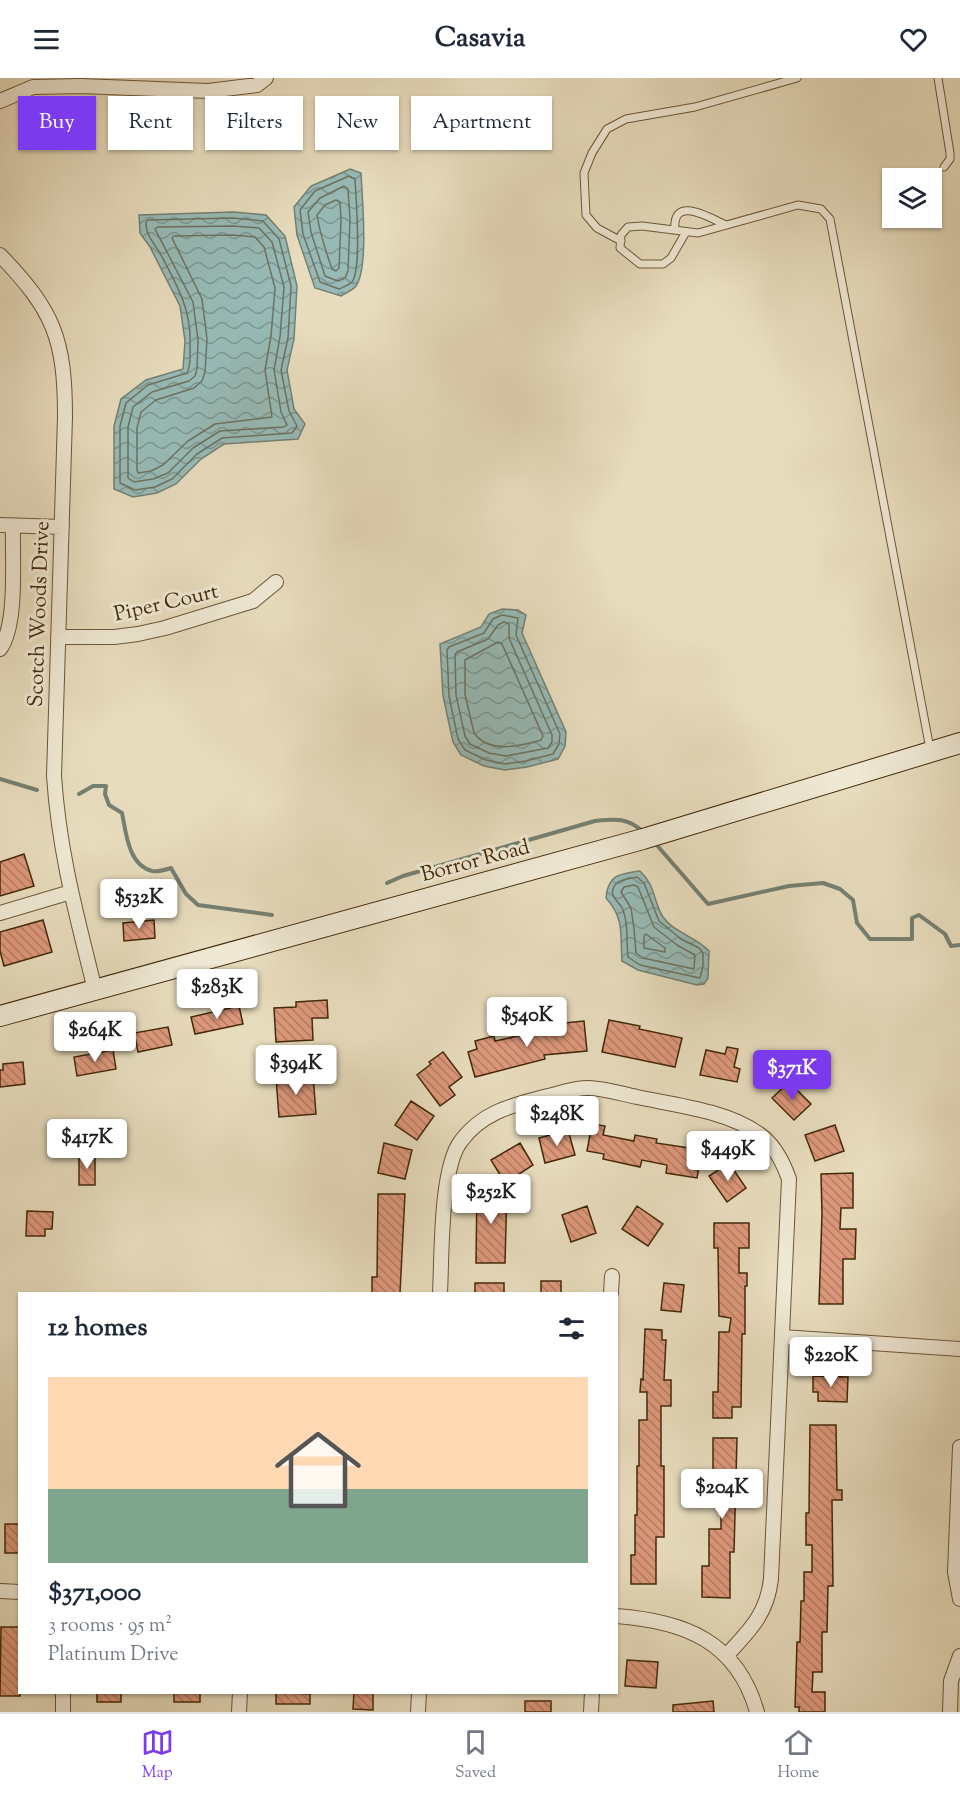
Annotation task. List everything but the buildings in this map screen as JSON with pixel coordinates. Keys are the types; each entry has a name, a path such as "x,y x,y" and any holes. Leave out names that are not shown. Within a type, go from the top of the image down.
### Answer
{"street":[{"path":"0,101 33,87 81,86 208,91 257,85 266,78"},
{"name":"Scotch Woods Drive","path":"0,255 33,291 46,311 56,333 62,358 65,383 54,776 60,839 95,990"},
{"path":"0,648 7,639 11,618 6,525 62,527"},
{"name":"Piper Court","path":"58,637 138,634 253,601 276,582"},
{"name":"Borror Road","path":"0,1016 649,837 960,743"},
{"path":"0,913 71,892"},
{"path":"440,1292 446,1183 450,1164 459,1142 479,1121 501,1108 574,1089 589,1088 729,1118 760,1134 771,1144 781,1159 789,1179 770,1591 766,1604 753,1627 727,1655"},
{"path":"611,1292 612,1276"},
{"path":"782,1338 960,1349"},
{"path":"960,1448 955,1572 960,1599"},
{"path":"0,1591 18,1592"},
{"path":"618,1616 661,1621 685,1629 707,1641 727,1655 752,1695 757,1712"},
{"path":"950,1712 951,1681 960,1656"},
{"path":"63,1694 63,1712"},
{"path":"239,1712 240,1694"},
{"path":"418,1712 419,1694"},
{"path":"591,1712 592,1694"}],"lane":[{"path":"621,242 597,228 586,215 584,174 592,153 608,129 626,119 695,107 797,78"},
{"path":"938,78 950,153 950,159 944,167"},
{"path":"686,232 671,258 663,264 640,264 620,248 621,235 628,226 698,233 798,205 821,209 830,219 930,752"},
{"path":"675,230 674,219 681,211 692,211 727,225"}],"water":[{"path":"350,169 361,173 364,248 360,277 356,286 341,296 315,288 297,235 294,207 311,186"},
{"path":"234,212 266,215 285,236 297,286 294,339 287,370 294,409 305,424 298,439 224,444 201,459 176,484 157,493 133,497 114,489 114,426 121,399 146,380 183,369 185,341 180,306 150,247 140,233 139,215"},
{"path":"502,609 518,610 526,615 522,633 566,732 565,746 558,759 505,770 484,766 461,755 453,742 443,696 440,644 481,627 489,614"},
{"path":"640,871 652,888 663,917 709,951 708,978 704,984 697,985 638,970 622,961 619,920 606,898 607,890 616,877"}],"waterway":[{"path":"0,779 37,790"},
{"path":"79,794 93,786 106,786 105,794 109,805 122,813 127,838 138,862 144,868 152,871 171,868 186,894 198,905 272,915"},
{"path":"387,883 403,876 595,821 626,821 643,832"},
{"path":"655,843 708,904 789,886 823,883 840,889 853,900 857,923 870,939 912,939 912,918 919,915 945,934 951,946 960,945"}]}
